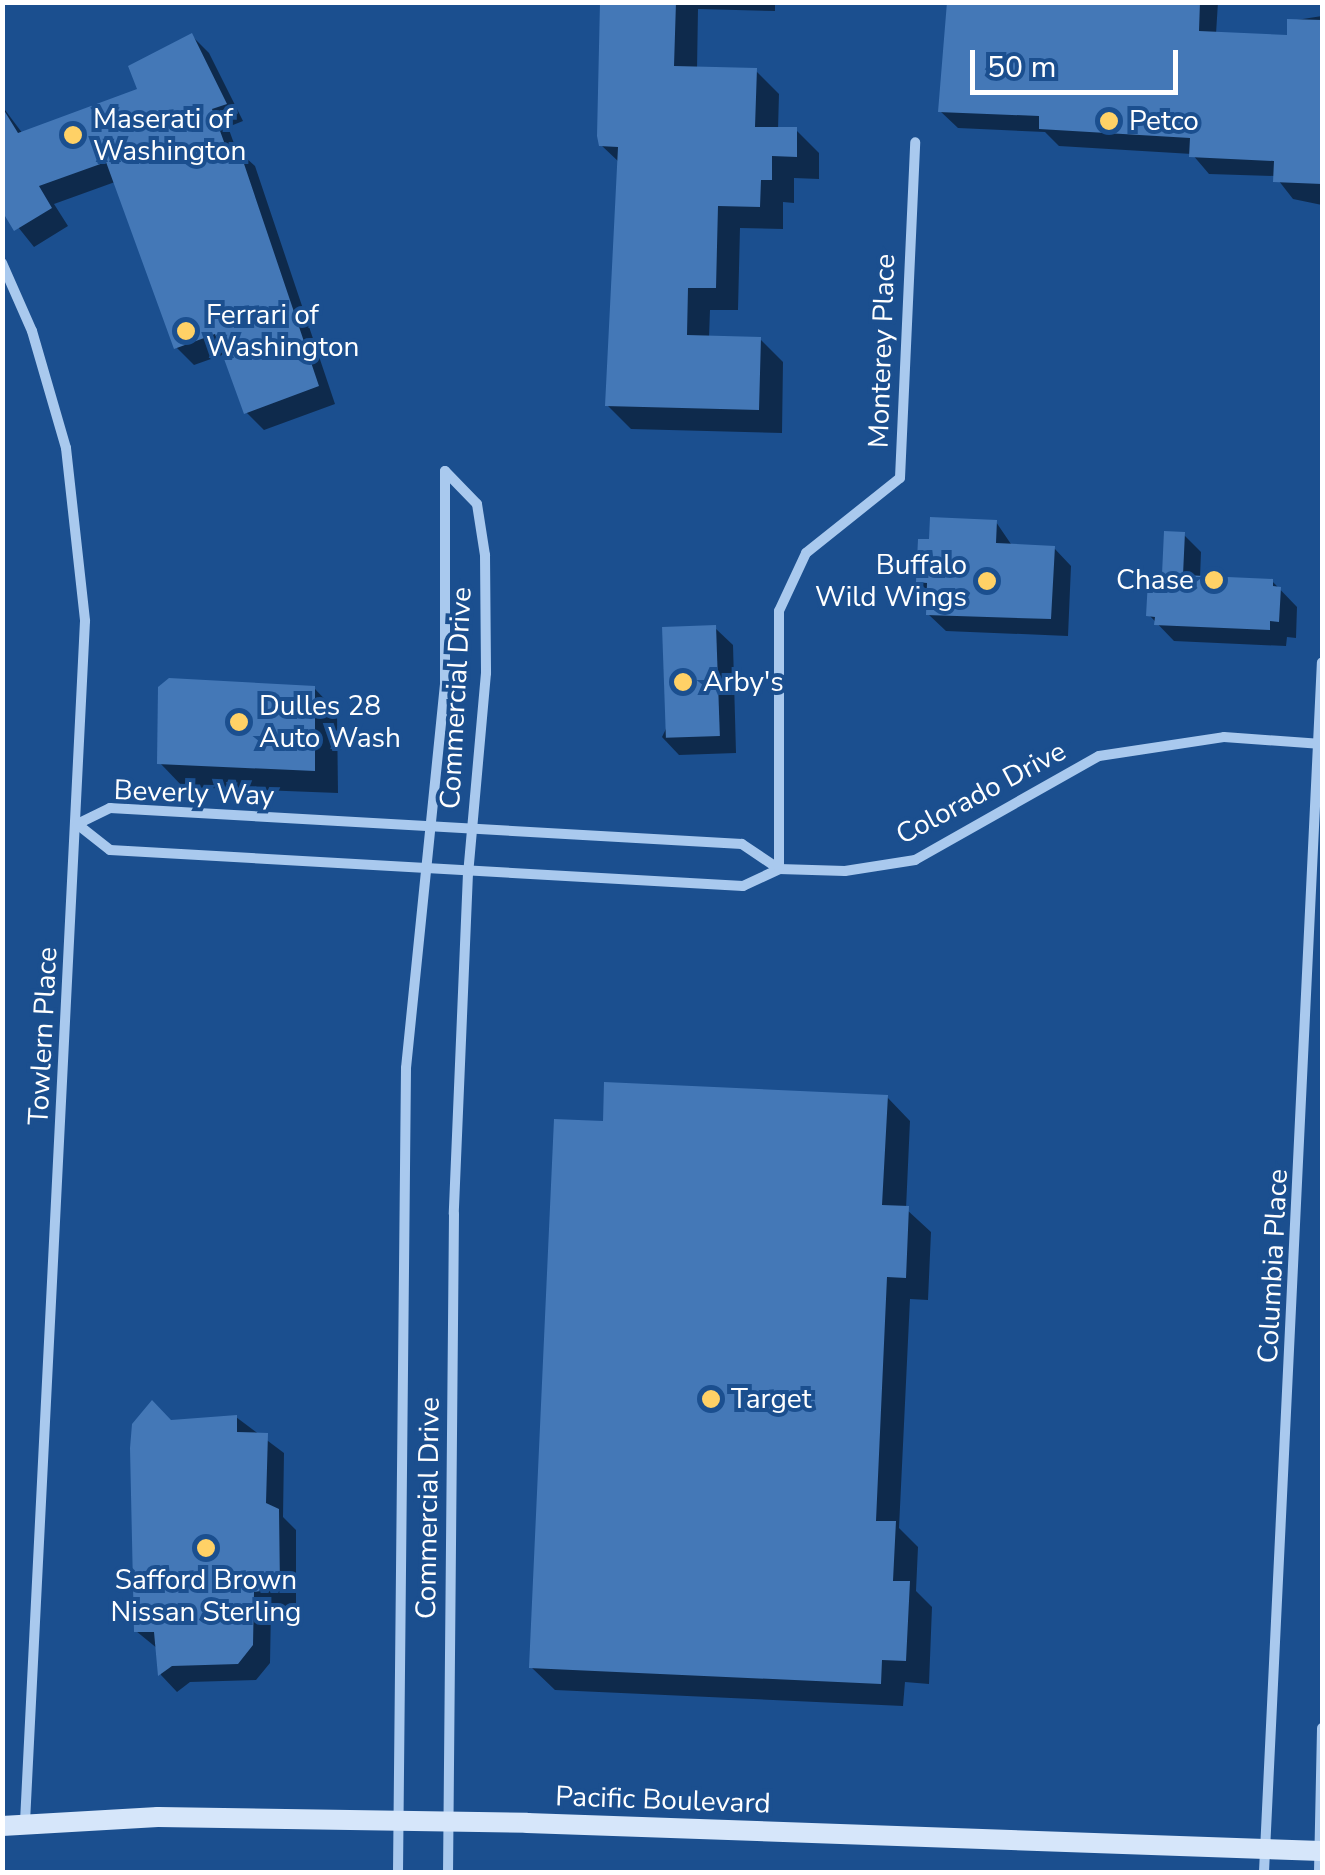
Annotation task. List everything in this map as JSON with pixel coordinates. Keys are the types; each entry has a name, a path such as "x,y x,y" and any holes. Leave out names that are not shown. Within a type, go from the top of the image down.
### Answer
{"main road":[{"name":"Pacific Boulevard","path":"2,1826 158,1817 449,1822 1265,1848 1320,1858"}],"street":[{"name":"Monterey Place","path":"778,869 779,611 806,553 900,478 915,142"},
{"name":"Towlern Place","path":"2,264 56,406 82,550 77,824 25,1824"},
{"name":"Commercial Drive","path":"398,1872 406,1068 422,870 445,684 445,471 477,504 485,555 486,673 468,874 454,1234 448,1872"},
{"name":"Columbia Place","path":"1264,1872 1322,662"},
{"name":"Colorado Drive","path":"468,874 744,886 778,869 845,872 915,860 1099,756 1224,737 1320,744"},
{"name":"Beverly Way","path":"468,874 110,850 77,824 110,808 472,828"},
{"name":"Colorado Drive","path":"472,828 742,844 778,869"},
{"path":"1320,1858 1322,1728"}],"building":[{"path":"600,2 676,2 674,66 757,68 755,127 797,127 797,157 772,156 772,180 761,180 760,207 718,206 716,288 688,288 687,335 761,337 759,410 605,406 618,147 599,146 597,136"},
{"path":"947,2 1200,2 1199,31 1287,35 1287,19 1322,20 1322,184 1273,182 1274,161 1189,157 1190,138 1039,129 1039,116 938,112"},
{"path":"192,33 227,104 212,109 227,150 238,146 319,386 244,414 215,334 174,349 106,162 39,186 52,208 14,231 2,211 2,107 18,133 137,89 128,66"},
{"path":"930,517 997,520 996,543 1055,546 1051,619 926,615 927,583 916,582 918,539 929,539"},
{"name":"Chase","path":"1164,531 1185,532 1183,575 1273,579 1273,586 1281,587 1279,622 1270,621 1270,630 1154,625 1155,617 1146,616 1148,580 1162,574"},
{"path":"716,625 720,736 666,738 662,627"},
{"name":"Dulles 28 Auto Wash","path":"169,678 315,686 315,771 157,764 158,687"},
{"name":"Target","path":"604,1082 888,1095 882,1205 909,1206 906,1278 887,1277 876,1521 896,1521 893,1581 910,1581 906,1661 882,1660 881,1684 529,1668 554,1119 603,1121"},
{"name":"Safford Brown Nissan Sterling","path":"152,1400 171,1420 237,1415 237,1432 268,1433 266,1503 279,1509 280,1588 254,1592 253,1645 238,1664 172,1666 158,1676 154,1632 134,1632 130,1448 132,1424"}],"place":[{"name":"Petco","path":"1109,121"},
{"name":"Maserati of Washington","path":"73,135"},
{"name":"Ferrari of Washington","path":"186,331"},
{"name":"Chase","path":"1214,580"},
{"name":"Buffalo Wild Wings","path":"987,581"},
{"name":"Arby's","path":"683,682"},
{"name":"Dulles 28 Auto Wash","path":"239,722"},
{"name":"Target","path":"711,1399"},
{"name":"Safford Brown Nissan Sterling","path":"206,1548"}]}
